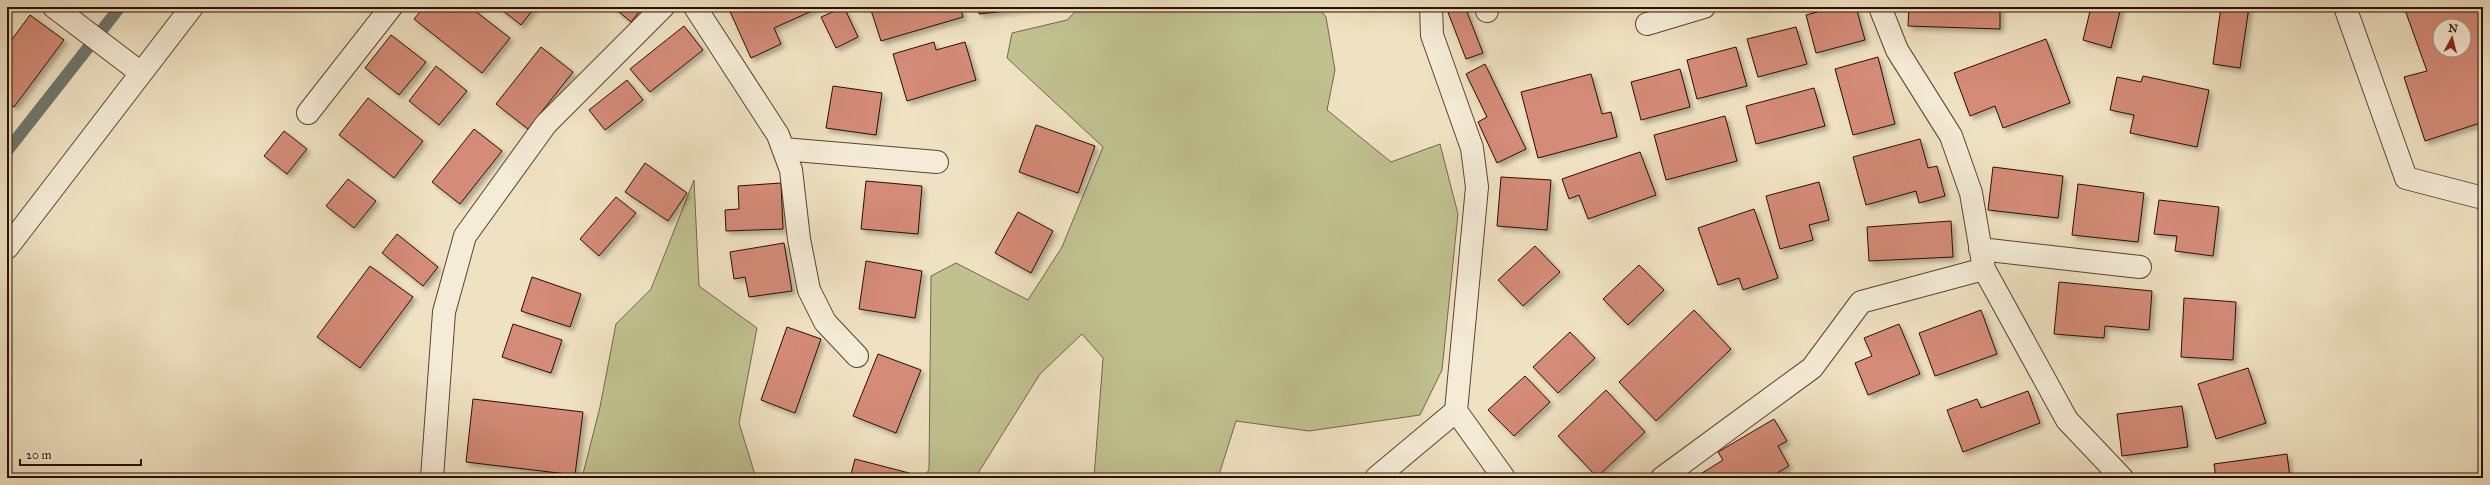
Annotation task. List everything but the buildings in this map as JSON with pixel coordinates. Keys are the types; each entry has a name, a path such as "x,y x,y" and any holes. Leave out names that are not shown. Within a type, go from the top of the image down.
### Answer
{"street":[{"path":"54,7 141,73"},
{"path":"7,248 192,7"},
{"path":"308,113 391,7"},
{"path":"432,478 444,312 465,236 546,124 663,7"},
{"path":"694,7 778,135 791,170 799,239 809,290 825,322 857,356"},
{"path":"1431,7 1432,35 1472,148 1477,187 1456,411 1504,478"},
{"path":"1647,24 1704,7"},
{"path":"1880,7 1897,50 1951,136 1971,193 1982,259 2067,420 2122,478"},
{"path":"2345,7 2406,178 2483,198"},
{"path":"783,149 937,162"},
{"path":"1662,478 1812,368 1862,302 1982,259 2140,267"},
{"path":"1376,478 1456,411"}],"green space":[{"path":"1080,7 1318,7 1326,17 1335,70 1327,110 1391,162 1440,144 1458,214 1442,370 1420,415 1309,431 1236,421 1218,478 1094,478 1103,358 1082,334 1040,374 975,478 925,478 929,469 931,276 956,263 1028,300 1062,247 1103,147 1007,58 1012,33 1067,20"},
{"path":"694,180 699,286 757,328 739,423 756,478 582,478 600,407 616,324 651,289"}],"waterway":[{"path":"7,151 120,7"}]}
